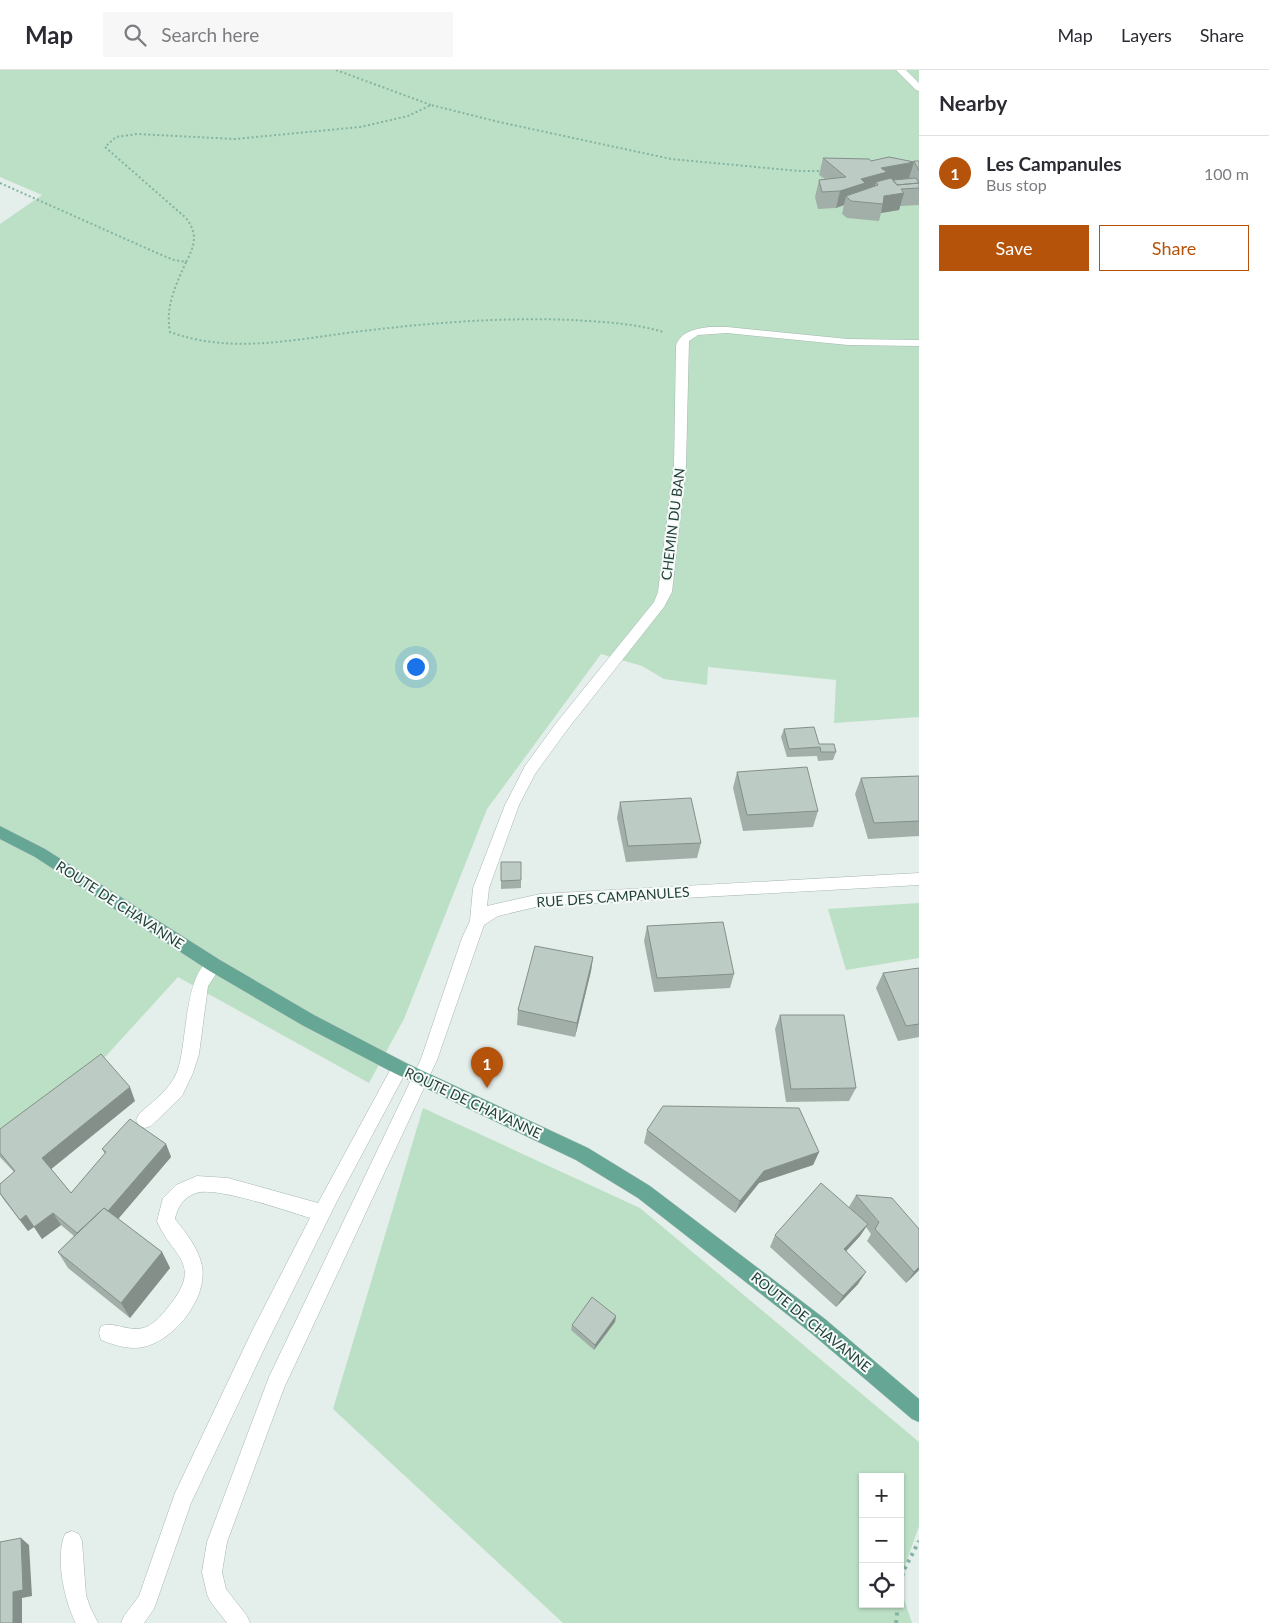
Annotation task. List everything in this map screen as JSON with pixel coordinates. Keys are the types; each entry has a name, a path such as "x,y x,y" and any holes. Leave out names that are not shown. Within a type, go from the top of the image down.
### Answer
{"main road":[{"name":"ROUTE DE CHAVANNE","path":"0,832 40,853 214,965 308,1020 421,1079 582,1154 644,1192 818,1326 919,1412"}],"street":[{"path":"901,70 919,88"},
{"path":"684,339 695,332 728,330 848,342 919,343"},
{"name":"CHEMIN DU BAN","path":"478,921 481,888 512,805 530,770 562,726 659,604 665,592 680,466 682,346 684,339"},
{"name":"RUE DES CAMPANULES","path":"478,921 494,910 540,900 919,879"},
{"path":"240,1623 217,1594 212,1572 218,1542 276,1384 421,1079 478,921"},
{"path":"145,1120 176,1091 185,1073 192,1054 201,984 214,965"},
{"path":"131,1623 147,1602 186,1491 260,1336 322,1213 400,1068"},
{"path":"108,1333 130,1339 148,1337 164,1326 182,1304 192,1287 193,1265 187,1247 176,1236 166,1221 169,1204 182,1191 197,1184 228,1186 322,1213"},
{"path":"72,1541 75,1593 81,1615 88,1623"}],"path":[{"path":"336,70 431,105 499,122 671,159 799,171 825,171"},
{"path":"431,105 408,116 360,127 288,135 235,140 136,134 116,137 105,147 195,228 196,243 171,298 166,318 170,332 188,340 217,344 250,345 448,322 549,318 620,325 658,331 684,339"},
{"path":"0,183 165,257 186,262"},
{"path":"904,1570 919,1541"},
{"path":"896,1623 898,1608"}],"green space":[{"path":"0,70 919,70 919,717 834,723 836,680 708,667 707,685 664,679 642,666 601,654 487,809 404,1019 369,1083 178,977 106,1056 0,1135 0,224 42,195 0,177"},
{"path":"919,903 919,958 846,970 828,909"},
{"path":"423,1108 640,1208 919,1442 919,1526 904,1569 904,1473 859,1473 859,1608 904,1608 904,1599 912,1623 563,1623 333,1409"}],"building":[{"path":"889,157 914,162 881,168 887,172 861,179 865,183 840,191 822,192 819,180 846,177 823,158 869,159 871,161"},
{"path":"914,161 919,161 919,171"},
{"path":"891,178 897,185 919,183 919,188 901,189 904,193 884,196 883,204 851,201 846,196 878,185 876,182"},
{"path":"916,178 919,183 897,185 893,180"},
{"path":"814,727 819,744 834,744 836,752 821,752 820,747 789,749 784,729"},
{"path":"807,767 818,811 747,815 737,772"},
{"path":"919,776 919,821 874,823 861,778"},
{"path":"691,798 701,843 628,846 620,802"},
{"path":"501,862 521,862 521,880 501,881"},
{"path":"723,922 734,974 657,978 647,926"},
{"path":"535,946 593,957 577,1023 518,1010"},
{"path":"919,968 919,1024 906,1026 883,973"},
{"path":"780,1015 844,1015 856,1088 791,1089"},
{"path":"101,1054 130,1087 42,1158 71,1193 106,1152 102,1149 130,1119 166,1144 108,1211 104,1208 77,1233 53,1213 34,1227 26,1215 20,1220 0,1193 0,1184 15,1171 0,1153 0,1129"},
{"path":"663,1106 799,1108 819,1152 764,1171 740,1201 647,1130"},
{"path":"821,1183 868,1224 844,1249 866,1272 843,1296 775,1235"},
{"path":"856,1195 892,1198 919,1229 919,1267 914,1272 875,1229 879,1222"},
{"path":"104,1208 162,1252 121,1303 58,1252"},
{"path":"592,1297 616,1316 595,1345 572,1325"},
{"path":"21,1538 23,1590 13,1592 13,1623 0,1623 0,1542"}],"place":[{"name":"Les Campanules","path":"487,1088"}]}
